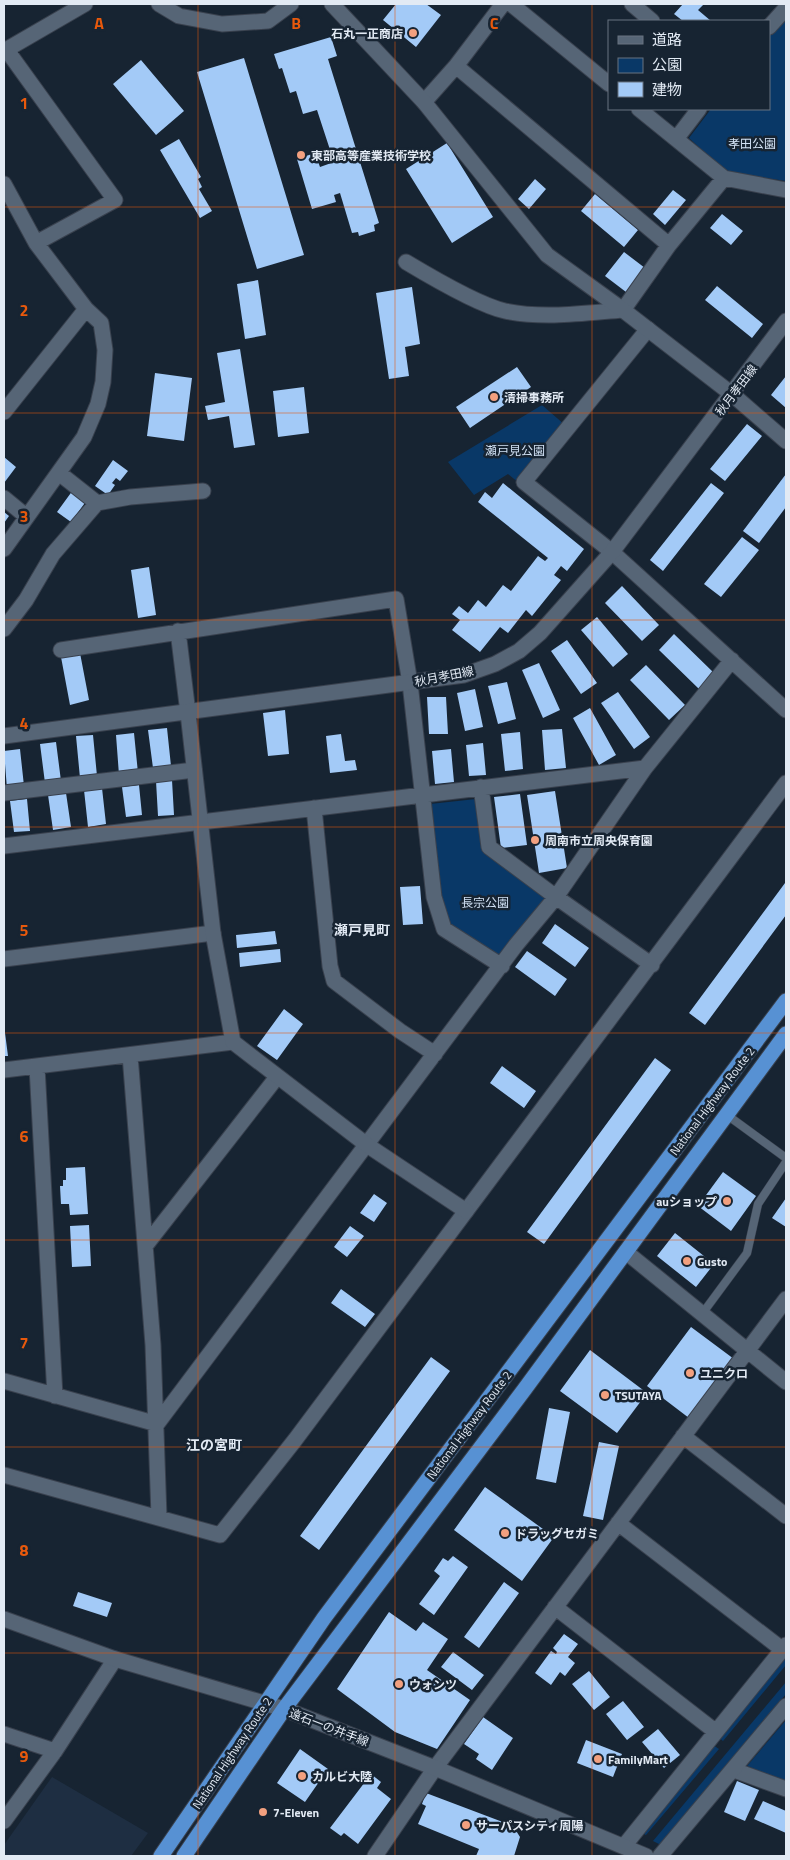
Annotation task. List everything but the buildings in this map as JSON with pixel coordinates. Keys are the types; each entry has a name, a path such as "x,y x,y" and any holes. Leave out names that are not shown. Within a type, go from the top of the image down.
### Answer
{"highway":[{"name":"National Highway Route 2","path":"161,1856 189,1819 264,1704 330,1610 786,1000"},
{"name":"National Highway Route 2","path":"184,1856 284,1709 316,1669 786,1034"}],"street":[{"path":"36,243 115,200 5,50 85,4"},
{"path":"159,4 179,16 222,24 268,21 291,4"},
{"path":"332,4 424,102 547,255 623,310 733,395 786,441"},
{"path":"424,102 456,66 503,4"},
{"path":"511,4 608,83"},
{"path":"632,4 651,20"},
{"path":"770,26 786,8 782,4"},
{"path":"456,66 670,245"},
{"path":"640,110 724,178 786,190"},
{"path":"676,139 698,110"},
{"path":"623,310 670,245 724,178"},
{"path":"4,184 36,243 86,309 100,324 105,350 103,382 92,422 59,473 4,549"},
{"path":"406,262 449,286 503,311 527,315 623,310"},
{"path":"4,412 86,309"},
{"name":"秋月孝田線","path":"4,736 410,683 464,675 495,664 519,651 540,634 612,552 733,395 786,321"},
{"path":"648,329 524,482 612,552 786,710"},
{"path":"59,473 96,503"},
{"path":"4,629 26,600 53,554 96,503 130,497 204,491"},
{"path":"4,498 27,517"},
{"path":"61,650 396,599 410,683 434,897 444,930 502,966"},
{"path":"178,632 214,933 233,1042 277,1078 367,1145 466,1211"},
{"path":"157,1424 435,1054 556,897 645,768 732,660"},
{"path":"4,846 314,808 422,797 482,787 645,768"},
{"path":"4,793 194,770"},
{"path":"4,1475 220,1535 295,1440 652,965 786,783"},
{"path":"482,787 489,847 652,965"},
{"path":"314,808 330,966 334,981 400,1031 435,1054"},
{"path":"4,959 214,933"},
{"path":"4,1070 233,1042"},
{"path":"130,1055 146,1245 157,1424 159,1517"},
{"path":"37,1066 55,1396"},
{"path":"146,1245 277,1078"},
{"path":"626,1252 786,1382"},
{"path":"375,1856 435,1768 554,1607 749,1351 786,1299"},
{"path":"4,1381 157,1424"},
{"path":"683,1436 786,1516"},
{"path":"618,1524 784,1648 624,1846"},
{"path":"554,1607 716,1732"},
{"name":"遠石一の井手線","path":"4,1619 115,1659 284,1709 435,1768 646,1856"},
{"path":"4,1821 55,1752 115,1659"},
{"path":"660,1856 786,1706"},
{"path":"4,1734 55,1752"},
{"path":"734,1770 786,1789"}],"lane":[{"path":"727,1114 786,1158"},
{"path":"702,1314 747,1253 758,1204 786,1162"}],"shaded area":[{"path":"52,1777 148,1833 131,1856 4,1856 4,1845"}],"green space":[{"name":"孝田公園","path":"786,11 786,181 726,172 689,138 710,110 770,110 770,33"},
{"name":"瀬戸見公園","path":"542,405 565,425 519,483 508,474 474,495 448,462"},
{"name":"長宗公園","path":"476,799 481,846 546,899 497,957 449,927 441,905 430,804"},
{"path":"786,1656 786,1665 723,1741 718,1737"},
{"path":"786,1682 786,1694 661,1845 653,1841"},
{"path":"786,1720 786,1782 747,1766"},
{"path":"713,1745 719,1749 646,1835 640,1832"}],"place":[{"name":"石丸一正商店","path":"413,33"},
{"name":"東部高等産業技術学校","path":"301,155"},
{"name":"清掃事務所","path":"494,397"},
{"name":"周南市立周央保育園","path":"535,840"},
{"name":"auショップ","path":"727,1201"},
{"name":"Gusto","path":"687,1261"},
{"name":"ユニクロ","path":"690,1373"},
{"name":"TSUTAYA","path":"605,1395"},
{"name":"ドラッグセガミ","path":"505,1533"},
{"name":"ウォンツ","path":"399,1684"},
{"name":"FamilyMart","path":"598,1759"},
{"name":"カルビ大陸","path":"302,1776"},
{"name":"7-Eleven","path":"263,1812"},
{"name":"サーパスシティ周陽","path":"466,1825"}],"district":[{"name":"瀬戸見町","path":"362,929"},
{"name":"江の宮町","path":"214,1444"}]}
